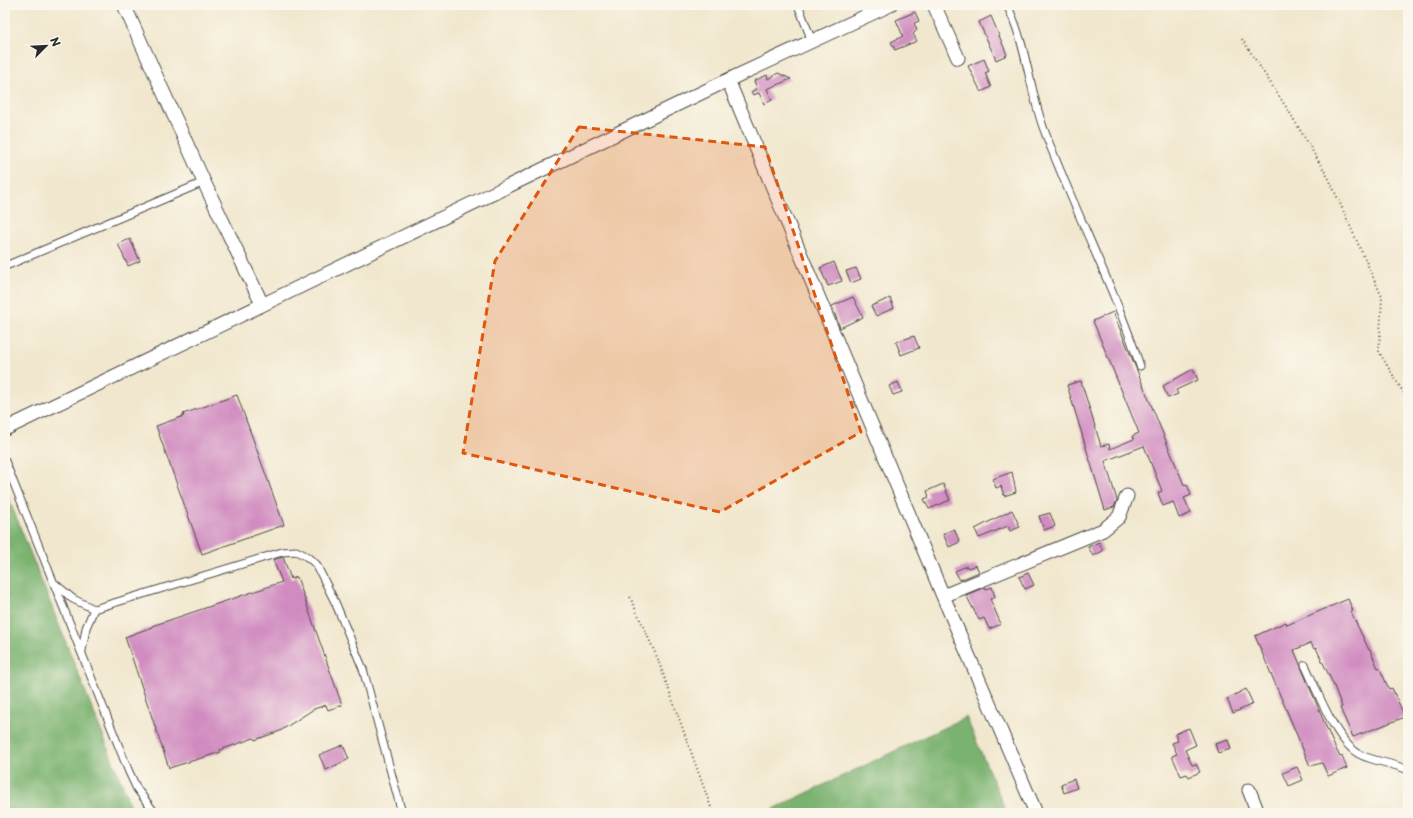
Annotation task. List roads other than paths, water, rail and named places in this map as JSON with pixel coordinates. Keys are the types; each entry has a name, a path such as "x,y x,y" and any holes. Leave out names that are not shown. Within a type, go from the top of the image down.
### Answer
{"street":[{"path":"124,5 204,182 262,304"},
{"path":"5,429 728,80 890,5"},
{"path":"934,5 958,58"},
{"path":"728,80 943,596 1036,813"},
{"path":"943,596 1103,530 1119,517 1127,496"},
{"path":"1249,790 1258,813"}],"lane":[{"path":"798,5 812,41"},
{"path":"1007,5 1016,26 1043,126 1060,171 1103,267 1140,366"},
{"path":"8,265 204,182"},
{"path":"5,461 133,782 155,813"},
{"path":"54,583 73,599 94,609 282,552 296,551 306,556 316,564 332,595 363,669 402,813"},
{"path":"82,653 86,628 94,609"},
{"path":"1304,665 1337,730 1348,746 1362,756 1408,770"}]}
